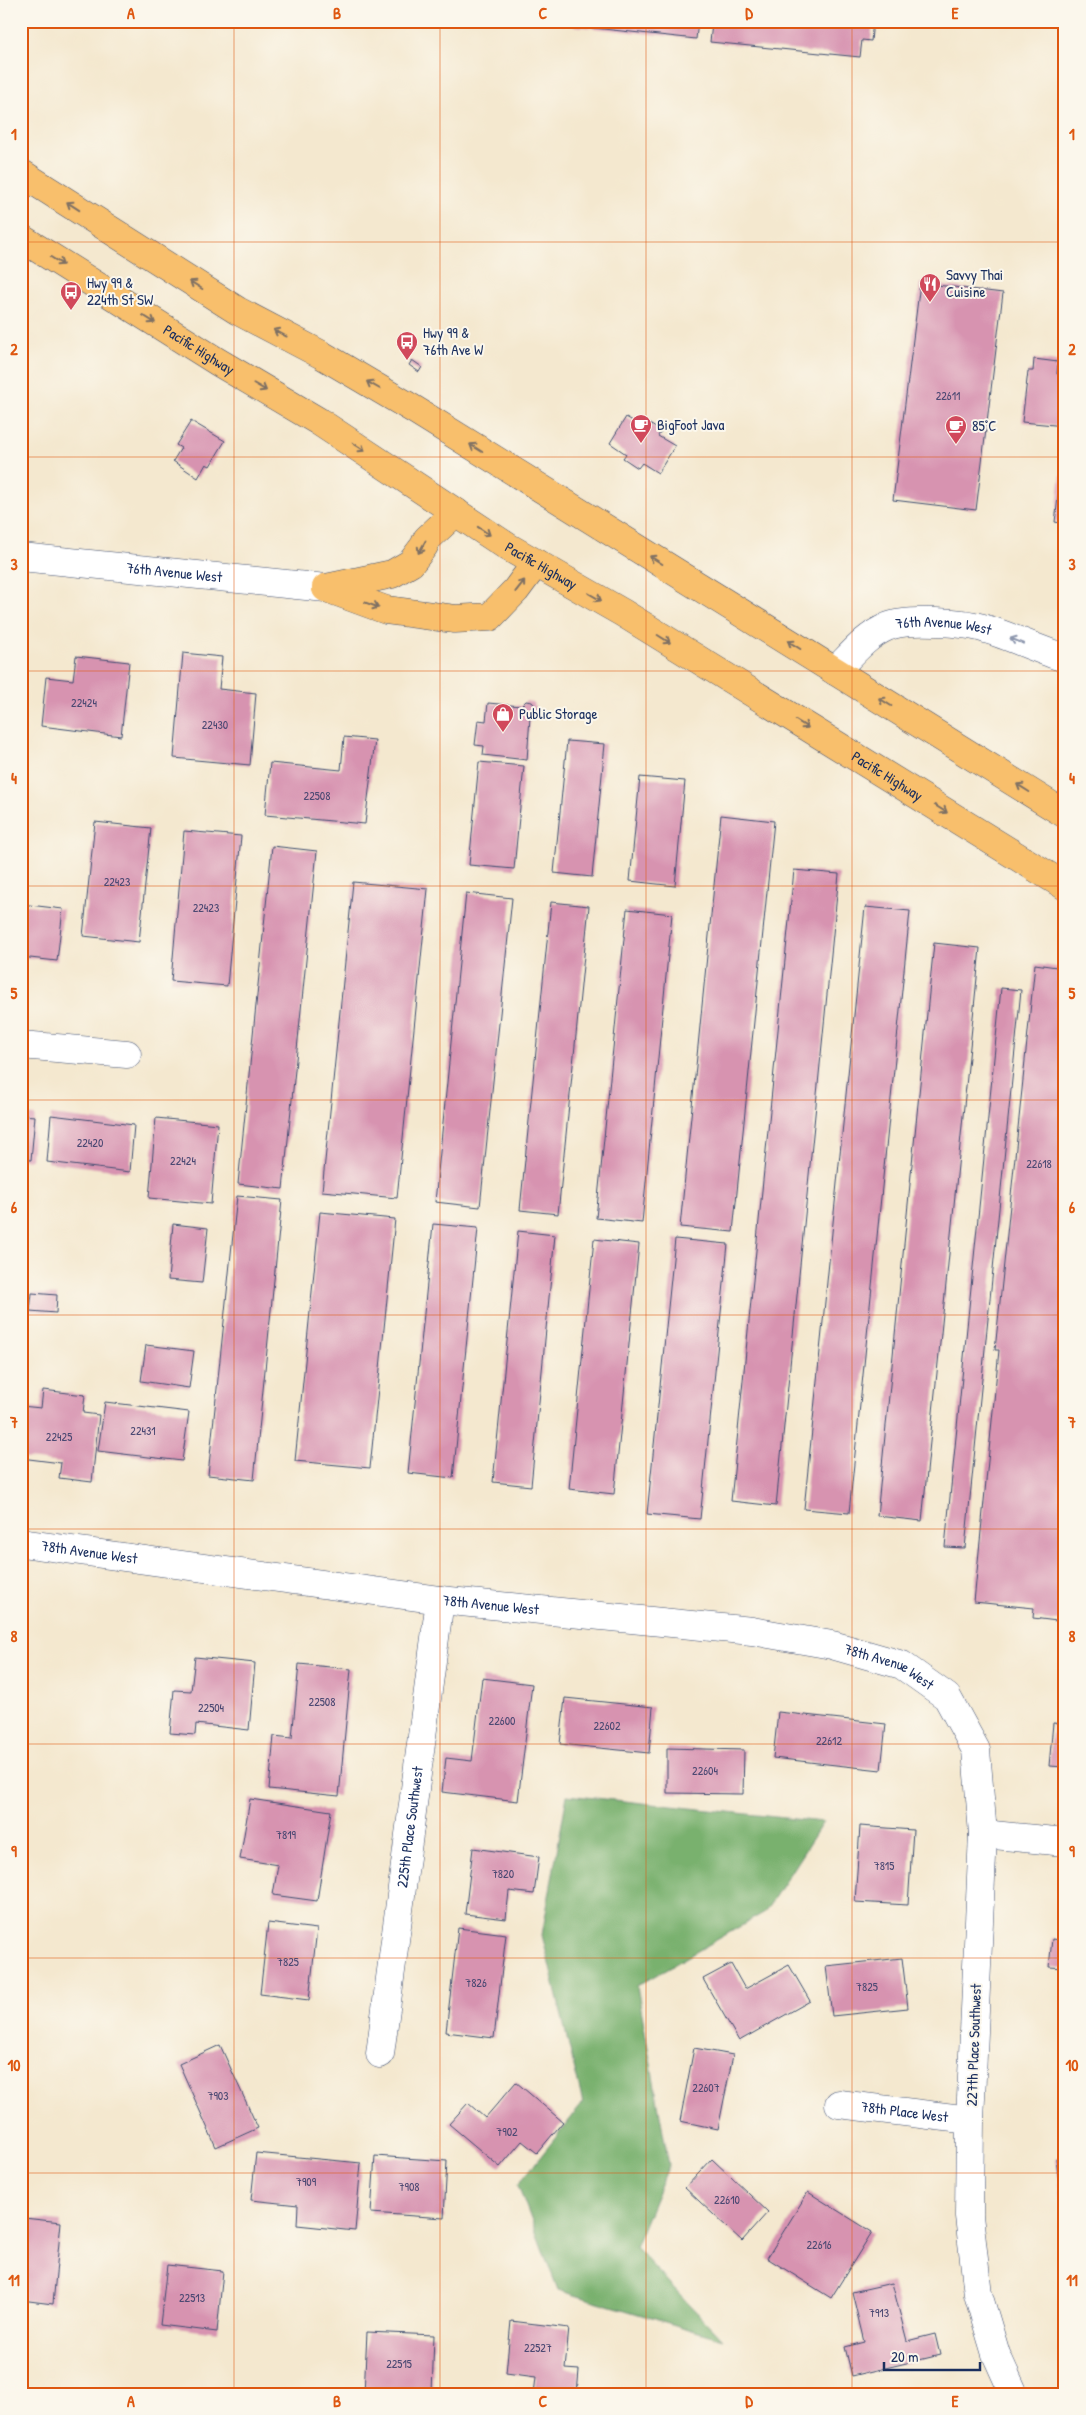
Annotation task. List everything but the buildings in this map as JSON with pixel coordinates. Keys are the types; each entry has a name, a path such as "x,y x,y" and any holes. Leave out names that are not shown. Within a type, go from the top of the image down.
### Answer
{"main road":[{"path":"21,173 238,311 322,356 415,410 1065,814"},
{"name":"Pacific Highway","path":"21,238 218,362 318,421 536,563 622,613 1065,886"},
{"path":"326,588 392,574 411,562 424,546 427,539 456,512"},
{"path":"326,588 386,610 455,618 490,617 516,590 536,563"}],"street":[{"name":"76th Avenue West","path":"21,557 326,588"},
{"name":"76th Avenue West","path":"835,671 869,638 887,627 902,622 923,621 984,628 1057,656"},
{"path":"21,1045 126,1054"},
{"name":"78th Avenue West","path":"21,1543 440,1600 752,1631 832,1645 902,1665 947,1697"},
{"name":"225th Place Southwest","path":"380,2054 440,1600"},
{"name":"227th Place Southwest","path":"947,1697 976,1750 983,1834 970,2120 969,2216 978,2294 996,2354 1014,2394"},
{"path":"983,1834 1065,1842"},
{"name":"78th Place West","path":"839,2104 970,2120"}],"green space":[{"path":"567,1795 823,1822 765,1912 637,1986 669,2165 635,2247 722,2339 558,2290 518,2185 583,2103 542,1935"}],"place":[{"name":"Savvy Thai Cuisine","path":"930,303"},
{"name":"Hwy 99 & 224th St SW","path":"71,311"},
{"name":"Hwy 99 & 76th Ave W","path":"407,361"},
{"name":"BigFoot Java","path":"641,444"},
{"name":"85°C","path":"956,445"},
{"name":"Public Storage","path":"503,733"}]}
